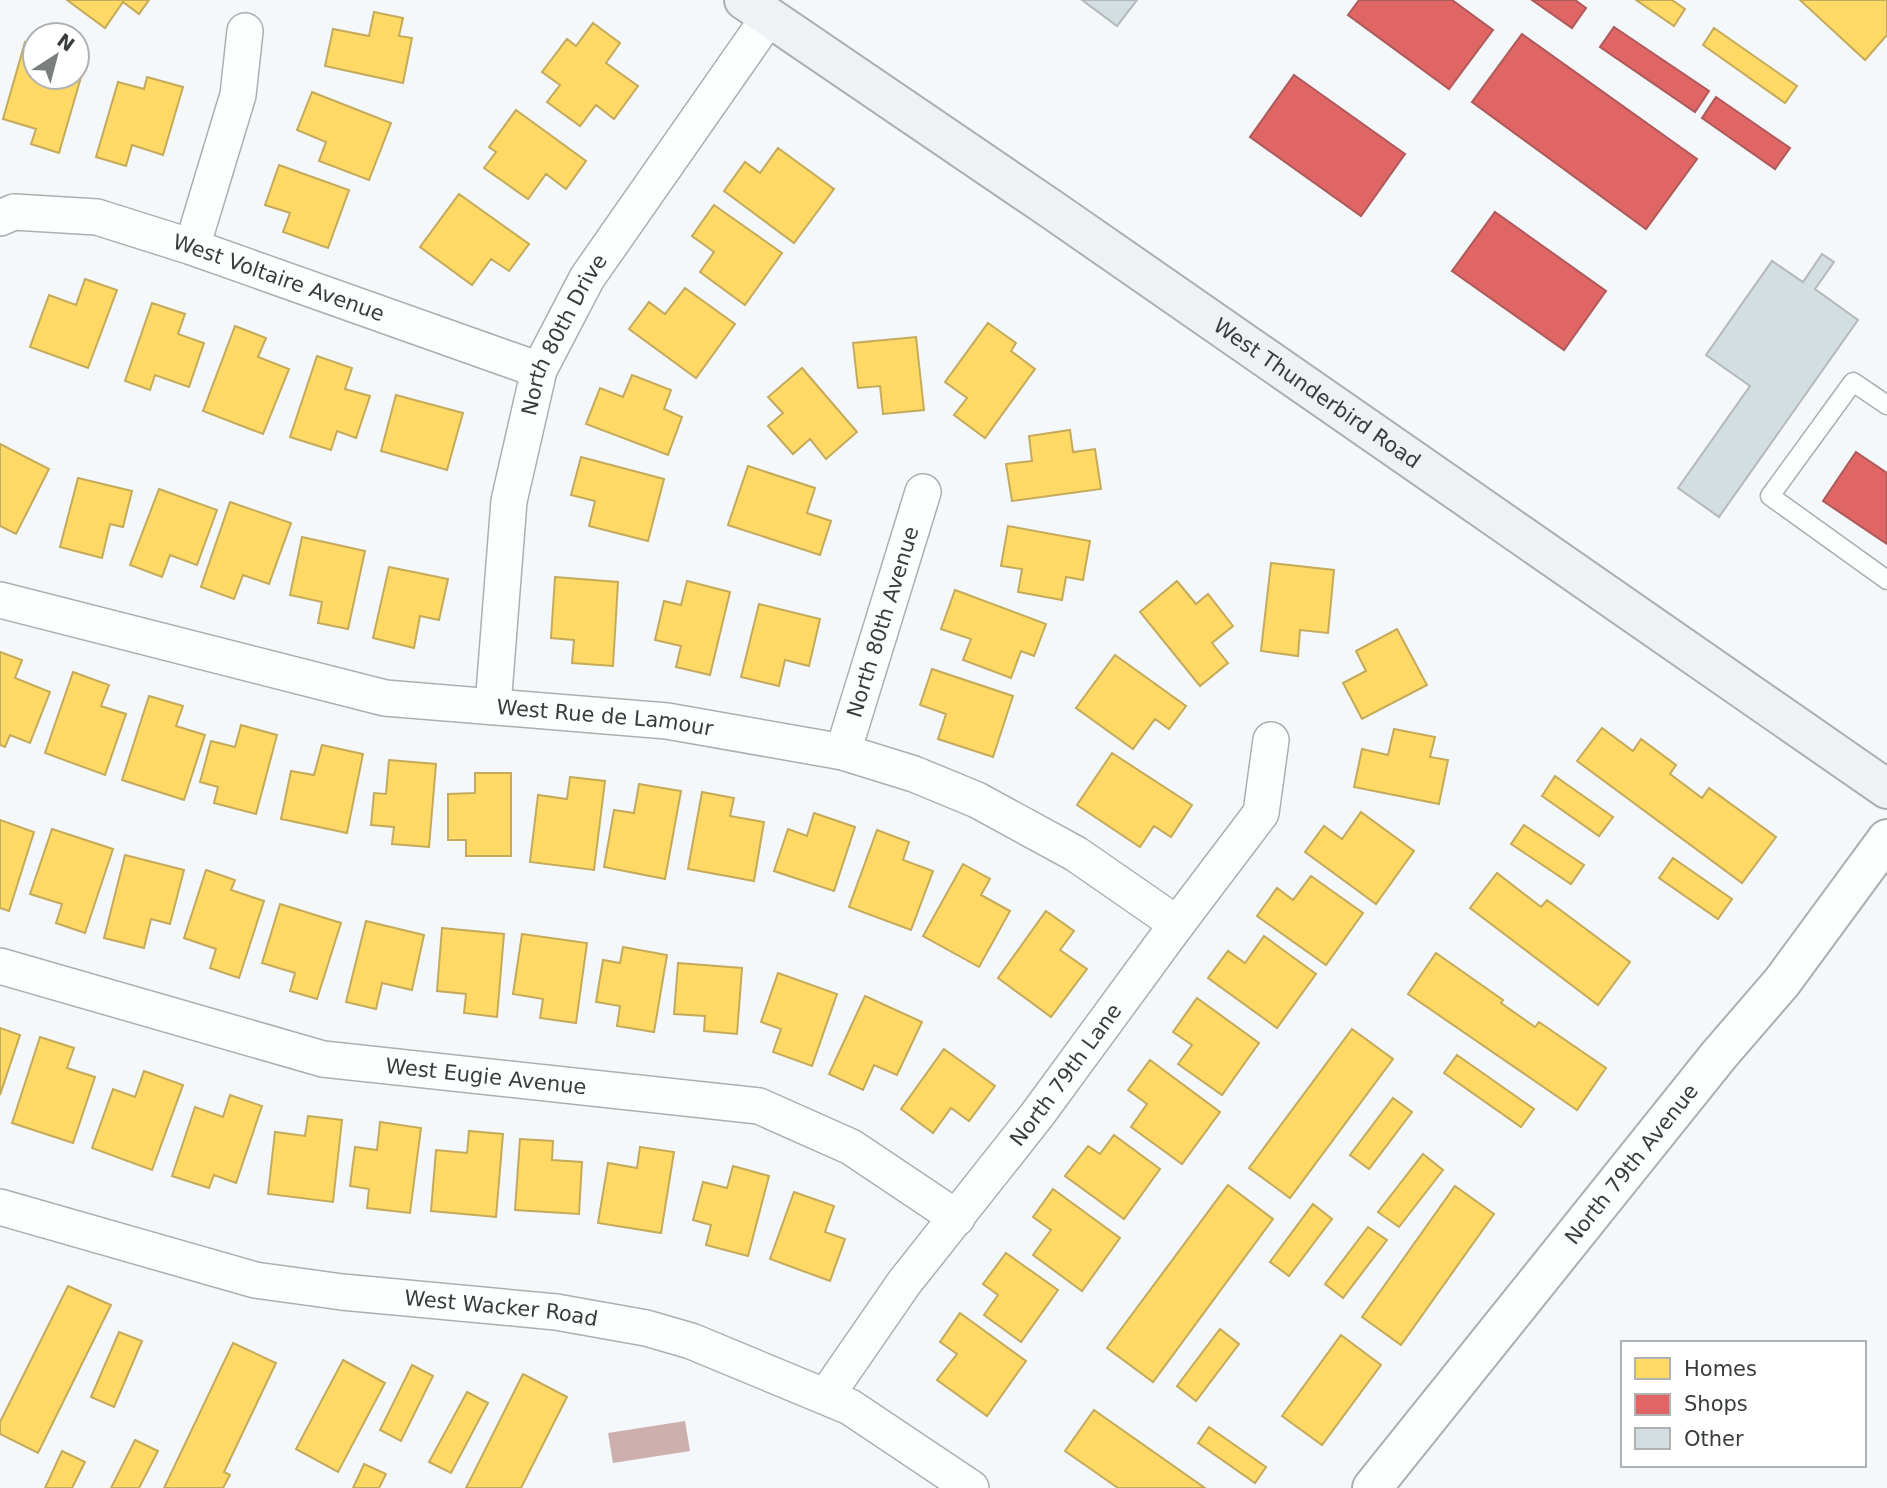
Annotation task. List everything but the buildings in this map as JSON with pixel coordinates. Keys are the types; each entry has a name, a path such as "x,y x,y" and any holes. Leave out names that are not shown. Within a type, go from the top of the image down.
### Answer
{"main road":[{"name":"West Thunderbird Road","path":"756,9 1054,211 1887,789"}],"street":[{"name":"North 80th Drive","path":"493,706 509,501 538,370 587,278 756,9"},
{"path":"192,247 238,95 245,32"},
{"name":"West Voltaire Avenue","path":"7,215 97,217 192,247 538,370"},
{"name":"North 80th Avenue","path":"843,752 923,492"},
{"name":"West Rue de Lamour","path":"0,600 385,698 667,721 843,752 914,774 977,800 1076,854 1177,923"},
{"name":"North 79th Lane","path":"825,1396 904,1283 1037,1115 1261,813 1271,740"},
{"name":"North 79th Avenue","path":"1372,1488 1719,1055 1782,982 1887,839"},
{"name":"West Eugie Avenue","path":"0,966 323,1059 576,1084 759,1106 851,1146 957,1218"},
{"name":"West Wacker Road","path":"0,1207 255,1280 342,1292 556,1312 646,1328 691,1341 850,1407 971,1488"}],"lane":[{"path":"1887,405 1853,382 1770,496 1887,580"}],"shaded area":[{"path":"685,1421 690,1451 613,1463 608,1433"}]}
